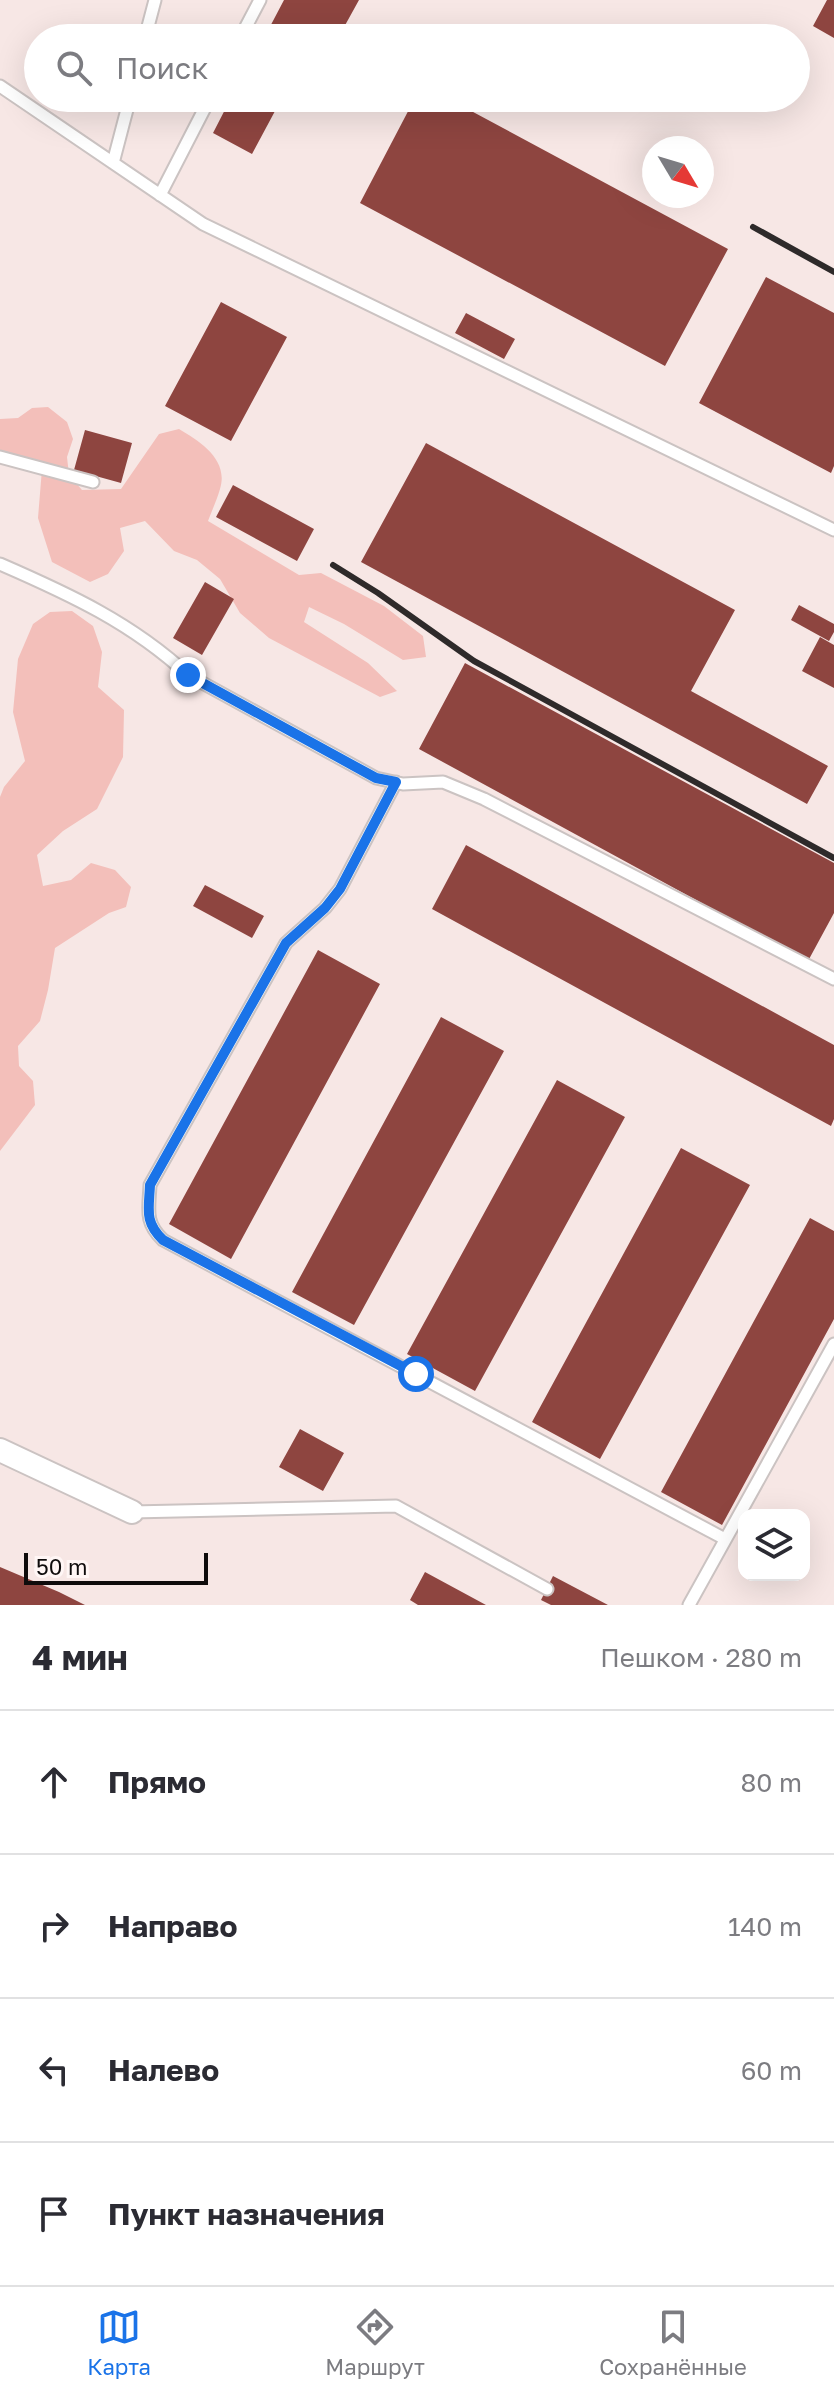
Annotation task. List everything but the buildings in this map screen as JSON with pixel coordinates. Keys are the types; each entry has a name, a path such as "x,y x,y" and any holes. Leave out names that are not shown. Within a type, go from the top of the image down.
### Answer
{"street":[{"path":"0,1450 132,1512"}],"lane":[{"path":"149,24 155,0"},
{"path":"247,24 260,0"},
{"path":"0,86 24,102"},
{"path":"38,112 203,224 834,530"},
{"path":"113,163 126,112"},
{"path":"160,195 203,112"},
{"path":"0,457 93,482"},
{"path":"0,564 103,612 156,647 188,675 376,778 396,782 443,782 484,799 834,979"},
{"path":"396,782 340,889 325,908 286,943 150,1185 149,1213 153,1230 163,1240 725,1539"},
{"path":"689,1605 834,1344"},
{"path":"132,1512 396,1506 547,1589"}],"shaded area":[{"path":"0,0 834,0 834,1605 0,1605"},
{"path":"48,407 67,422 73,439 67,457 69,475 82,490 121,489 159,434 179,429 187,434 211,453 220,469 220,489 208,521 299,575 321,573 384,606 423,636 426,657 403,660 309,607 304,622 368,663 397,691 380,697 269,638 240,613 220,579 197,560 174,551 145,521 120,528 124,551 108,574 90,582 52,562 38,518 42,469 0,452 0,419 18,418 32,408"},
{"path":"72,611 93,626 102,652 98,687 124,710 123,757 97,809 63,831 37,855 43,886 71,880 91,863 115,870 131,887 126,907 109,913 55,948 40,1021 18,1046 19,1066 33,1081 35,1105 0,1151 0,797 4,787 25,761 13,712 18,659 33,624 50,612"}],"railway":[{"path":"753,227 834,272"},
{"path":"333,565 474,661 834,858"}],"route":[{"path":"188,675 376,778 396,782 340,889 325,908 286,943 150,1185 149,1213 153,1230 163,1240 416,1374"}]}
